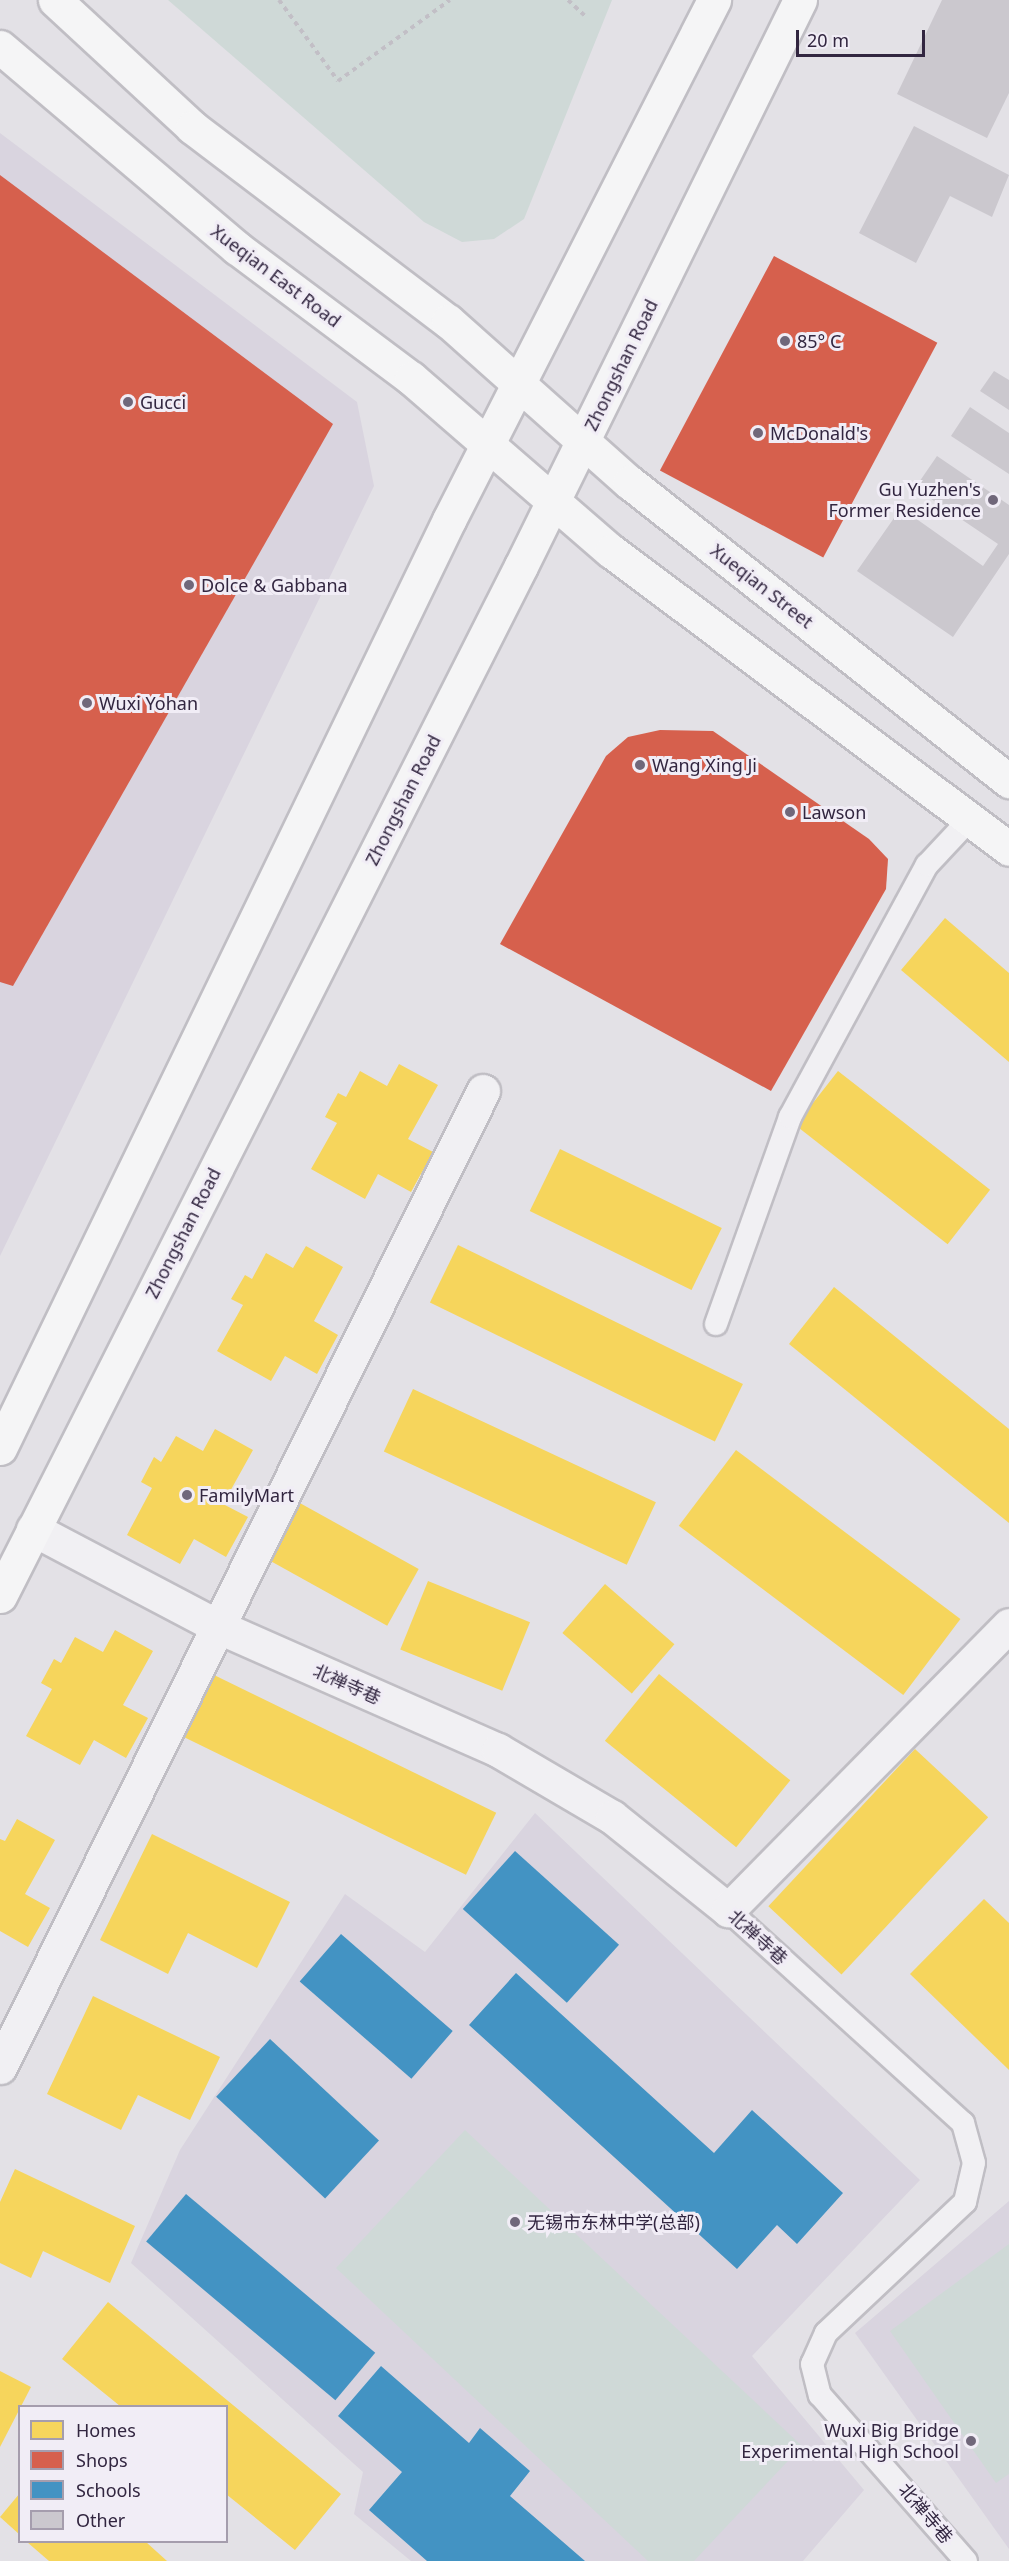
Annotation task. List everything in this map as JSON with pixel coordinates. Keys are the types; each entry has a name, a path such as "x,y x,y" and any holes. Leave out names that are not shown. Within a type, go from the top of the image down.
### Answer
{"main road":[{"path":"55,0 192,127 448,321 521,384"},
{"path":"0,1448 488,446 714,0"},
{"name":"Zhongshan Road","path":"0,1596 553,502 800,0"},
{"name":"Xueqian East Road","path":"0,47 237,248 411,378 553,502"},
{"name":"Xueqian Street","path":"521,384 629,482 1009,781"},
{"path":"553,502 1009,849"}],"street":[{"path":"0,2067 483,1091"},
{"name":"北禅寺巷","path":"33,1529 219,1627 498,1750 612,1817 728,1910"},
{"path":"728,1910 1009,1625"}],"lane":[{"path":"716,1324 790,1117 927,865 970,819"},
{"name":"北禅寺巷","path":"728,1910 963,2123 974,2163 965,2202 826,2333 812,2364 820,2395 966,2561"}],"path":[{"path":"279,0 338,81 450,0"},
{"path":"568,0 587,18"}],"shaded area":[{"path":"168,0 612,0 524,219 494,239 462,242 424,222"},
{"name":"Wuxi Yohan","path":"0,133 357,402 374,486 0,1256"},
{"name":"无锡市东林中学(总部)","path":"535,1813 920,2180 752,2356 864,2490 803,2561 411,2561 354,2514 363,2472 131,2263 180,2150 345,1894 425,1952"},
{"path":"465,2130 802,2446 694,2561 648,2561 336,2268"},
{"name":"Wuxi Big Bridge Experimental High School","path":"1009,2201 1009,2549 855,2333"},
{"path":"1009,2244 1009,2474 996,2483 890,2331"}],"building: Homes":[{"path":"945,918 1009,973 1009,1062 901,970"},
{"path":"399,1064 438,1085 408,1139 433,1152 411,1192 378,1174 365,1199 311,1169 337,1123 325,1117 338,1093 346,1097 360,1071 387,1086"},
{"path":"838,1071 990,1190 948,1244 796,1125"},
{"path":"560,1149 722,1228 692,1290 530,1211"},
{"path":"458,1245 743,1384 715,1441 430,1303"},
{"path":"306,1246 343,1267 314,1321 338,1335 317,1374 285,1356 271,1381 217,1351 243,1305 231,1299 245,1275 252,1279 266,1253 293,1268"},
{"path":"834,1287 1009,1429 1009,1523 789,1344"},
{"path":"413,1389 656,1502 627,1565 384,1452"},
{"path":"215,1429 253,1450 223,1504 248,1517 226,1557 194,1539 180,1564 127,1535 152,1488 141,1482 154,1457 161,1462 176,1436 203,1451"},
{"path":"736,1450 960,1619 903,1695 679,1526"},
{"path":"298,1502 419,1569 387,1626 266,1559"},
{"path":"428,1581 530,1622 502,1691 400,1650"},
{"path":"605,1584 674,1644 632,1693 562,1633"},
{"path":"115,1630 153,1651 123,1705 148,1718 126,1758 94,1740 80,1765 26,1736 52,1689 41,1683 54,1659 61,1663 75,1637 103,1652"},
{"path":"659,1674 790,1780 736,1847 605,1741"},
{"path":"214,1675 496,1813 466,1875 184,1737"},
{"path":"915,1749 988,1817 842,1974 768,1906"},
{"path":"17,1819 55,1840 25,1894 50,1908 28,1947 0,1931 0,1839 5,1841"},
{"path":"152,1834 290,1902 257,1968 188,1933 168,1974 100,1940"},
{"path":"984,1899 1009,1923 1009,2070 910,1974"},
{"path":"93,1996 220,2057 190,2120 138,2095 121,2130 47,2094"},
{"path":"15,2169 135,2226 110,2283 43,2251 31,2278 0,2263 0,2202"},
{"path":"108,2302 341,2494 295,2550 228,2496 228,2405 119,2405 62,2359"},
{"path":"0,2371 31,2387 22,2405 18,2405 18,2412 0,2447"},
{"path":"18,2495 18,2533 0,2517"},
{"path":"28,2543 147,2543 167,2561 49,2561"}],"building: Shops":[{"name":"Wuxi Yohan","path":"0,175 333,424 13,986 0,982"},
{"path":"774,256 937,343 823,557 660,471"},
{"path":"660,730 713,731 869,839 888,859 886,889 771,1091 500,944 606,756 628,737"}],"building: Schools":[{"path":"515,1851 619,1945 567,2003 463,1909"},
{"path":"341,1934 453,2031 411,2079 300,1982"},
{"path":"516,1973 714,2153 752,2110 843,2193 797,2244 777,2225 737,2269 469,2025"},
{"path":"270,2039 379,2141 325,2198 216,2097"},
{"path":"186,2194 375,2353 335,2400 146,2241"},
{"path":"381,2366 469,2443 480,2428 530,2471 510,2496 585,2561 427,2561 369,2510 402,2472 338,2416"}],"building: Other":[{"path":"942,0 1009,0 1009,93 987,138 897,94"},
{"path":"914,126 1009,175 992,217 950,196 916,263 859,233"},
{"path":"994,371 1009,380 1009,410 980,391"},
{"path":"970,407 1009,433 1009,474 951,436"},
{"path":"937,456 1009,505 1009,554 953,637 857,571 901,508 983,566 998,544 915,488"}],"place":[{"name":"85° C","path":"785,341"},
{"name":"Gucci","path":"128,402"},
{"name":"McDonald's","path":"758,433"},
{"name":"Gu Yuzhen's Former Residence","path":"993,500"},
{"name":"Dolce & Gabbana","path":"189,585"},
{"name":"Wuxi Yohan","path":"87,703"},
{"name":"Wang Xing Ji","path":"640,765"},
{"name":"Lawson","path":"790,812"},
{"name":"FamilyMart","path":"187,1495"},
{"name":"无锡市东林中学(总部)","path":"515,2222"},
{"name":"Wuxi Big Bridge Experimental High School","path":"971,2441"}]}
